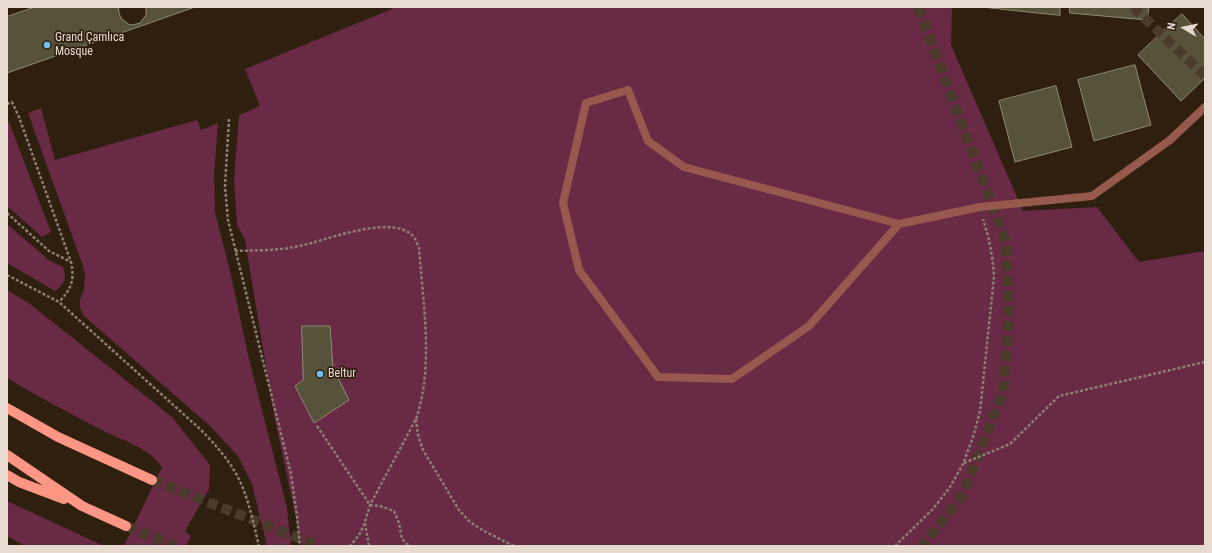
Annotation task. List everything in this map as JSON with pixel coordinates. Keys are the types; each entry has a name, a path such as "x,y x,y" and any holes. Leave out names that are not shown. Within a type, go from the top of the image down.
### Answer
{"main road":[{"path":"7,408 58,437 152,480"},
{"path":"7,455 82,506"},
{"path":"7,475 19,482 82,506 126,526"}],"street":[{"path":"899,224 809,326 732,380 658,378 579,270 563,203 586,103 628,90 648,141 684,167 899,224 980,207 1092,196 1170,140 1205,107"}],"path":[{"path":"7,104 12,102 19,117 71,262 73,273 72,284 59,302"},
{"path":"228,119 225,203 235,251 291,474 300,546"},
{"path":"895,546 933,509 950,486 963,464 973,437 980,410 994,277 990,240 980,207"},
{"path":"7,213 49,251 71,262"},
{"path":"235,251 277,249 300,246 364,229 380,227 396,228 411,234 419,248 426,351 424,388 421,404 416,419 370,505 359,535 350,546"},
{"path":"7,275 59,302 217,446 232,466 242,487 250,509 259,546"},
{"path":"963,464 1010,444 1059,396 1205,362"},
{"path":"416,419 418,435 423,450 459,510 470,522 514,546"},
{"path":"316,426 370,505 380,506 394,511 399,523 402,539 409,546"},
{"path":"365,521 369,546"}],"shaded area":[{"path":"393,7 952,7 951,45 1023,211 1097,207 1139,262 1205,251 1205,546 302,546 274,415 245,240 237,225 234,180 239,115 260,106 245,69 392,9"},
{"path":"41,108 55,160 197,120 201,130 218,123 214,175 215,212 231,275 249,359 287,508 291,546 267,546 252,484 238,456 210,426 84,316 80,308 80,299 84,290 85,275 83,266 28,113"},
{"path":"7,122 9,122 51,232 42,237 7,206"},
{"path":"7,224 50,261 63,267 65,278 61,286 55,291 7,263"},
{"path":"7,290 30,304 172,417 210,465 209,489 185,531 191,536 186,546 124,546 162,467 149,454 133,444 75,416 7,378"},
{"path":"7,501 104,546 25,546 7,536"}],"building":[{"name":"Grand Çamlıca Mosque","path":"35,7 195,7 7,73 7,17"},
{"path":"119,7 146,7 146,15 140,23 133,25 128,24 121,18"},
{"path":"982,7 1060,7 1060,15"},
{"path":"1070,7 1149,7 1147,20 1070,13"},
{"path":"1182,14 1205,39 1205,78 1181,101 1138,55"},
{"path":"1135,65 1151,125 1094,141 1078,80"},
{"path":"1056,86 1072,147 1015,162 999,101"},
{"name":"Beltur","path":"302,326 330,326 333,368 349,400 314,423 295,386 303,380"}],"tunnel":[{"path":"918,7 1006,242 1009,314 1003,392 962,496 922,546"},
{"path":"1133,7 1205,76"},
{"path":"152,480 319,546"},
{"path":"126,526 175,546"}],"place":[{"name":"Grand Çamlıca Mosque","path":"47,45"},
{"name":"Beltur","path":"320,374"}]}
